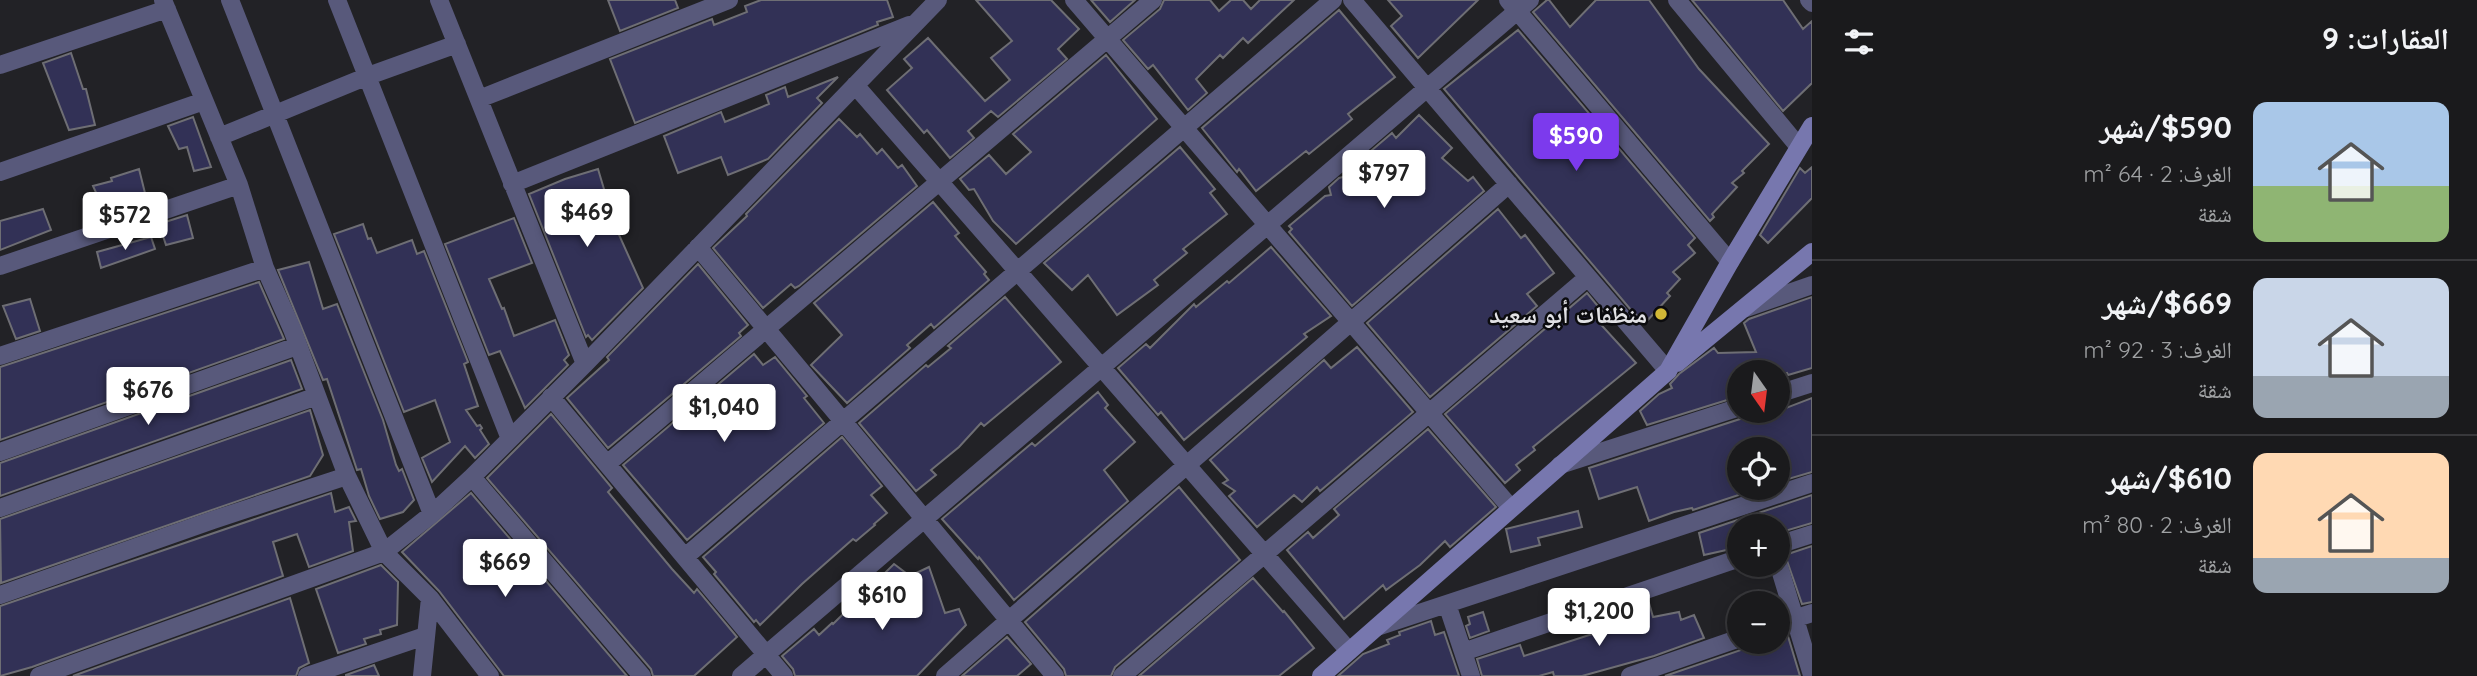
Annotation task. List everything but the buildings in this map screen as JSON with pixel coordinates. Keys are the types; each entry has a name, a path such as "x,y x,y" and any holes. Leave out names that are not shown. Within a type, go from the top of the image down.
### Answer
{"main road":[{"path":"1668,371 1812,126"},
{"path":"1321,676 1668,371 1812,252"}],"street":[{"path":"230,0 432,514"},
{"path":"337,0 510,439"},
{"path":"479,99 729,0"},
{"path":"40,676 384,552 432,514 472,477 938,0"},
{"path":"1074,0 1511,508"},
{"path":"607,464 1153,0"},
{"path":"685,557 1333,0"},
{"path":"1352,0 1668,371"},
{"path":"1677,0 1799,147"},
{"path":"445,2 457,44 585,364"},
{"path":"741,676 1427,88 1518,4 1730,262"},
{"path":"0,65 165,5 239,185 265,268 347,476 384,552 430,598 490,676"},
{"path":"512,184 917,21"},
{"path":"219,137 368,76 457,44"},
{"path":"855,85 1349,651"},
{"path":"0,172 204,101"},
{"path":"945,676 1509,184"},
{"path":"0,266 239,185"},
{"path":"698,247 1055,676"},
{"path":"0,356 265,268"},
{"path":"1122,676 1588,277"},
{"path":"1744,308 1812,285"},
{"path":"0,452 297,346"},
{"path":"1790,390 1812,383"},
{"path":"0,508 317,396"},
{"path":"551,397 784,676"},
{"path":"1559,466 1727,411"},
{"path":"0,595 347,476"},
{"path":"472,477 642,676"},
{"path":"1374,628 1812,484"},
{"path":"1790,541 1812,534"},
{"path":"1463,652 1727,562"},
{"path":"422,676 430,598"},
{"path":"1447,604 1471,676"},
{"path":"1790,621 1812,613"},
{"path":"1790,630 1812,675"},
{"path":"307,676 425,636"},
{"path":"1630,676 1727,642"}],"place":[{"name":"منظفات أبو سعيد","path":"1661,314"}]}
